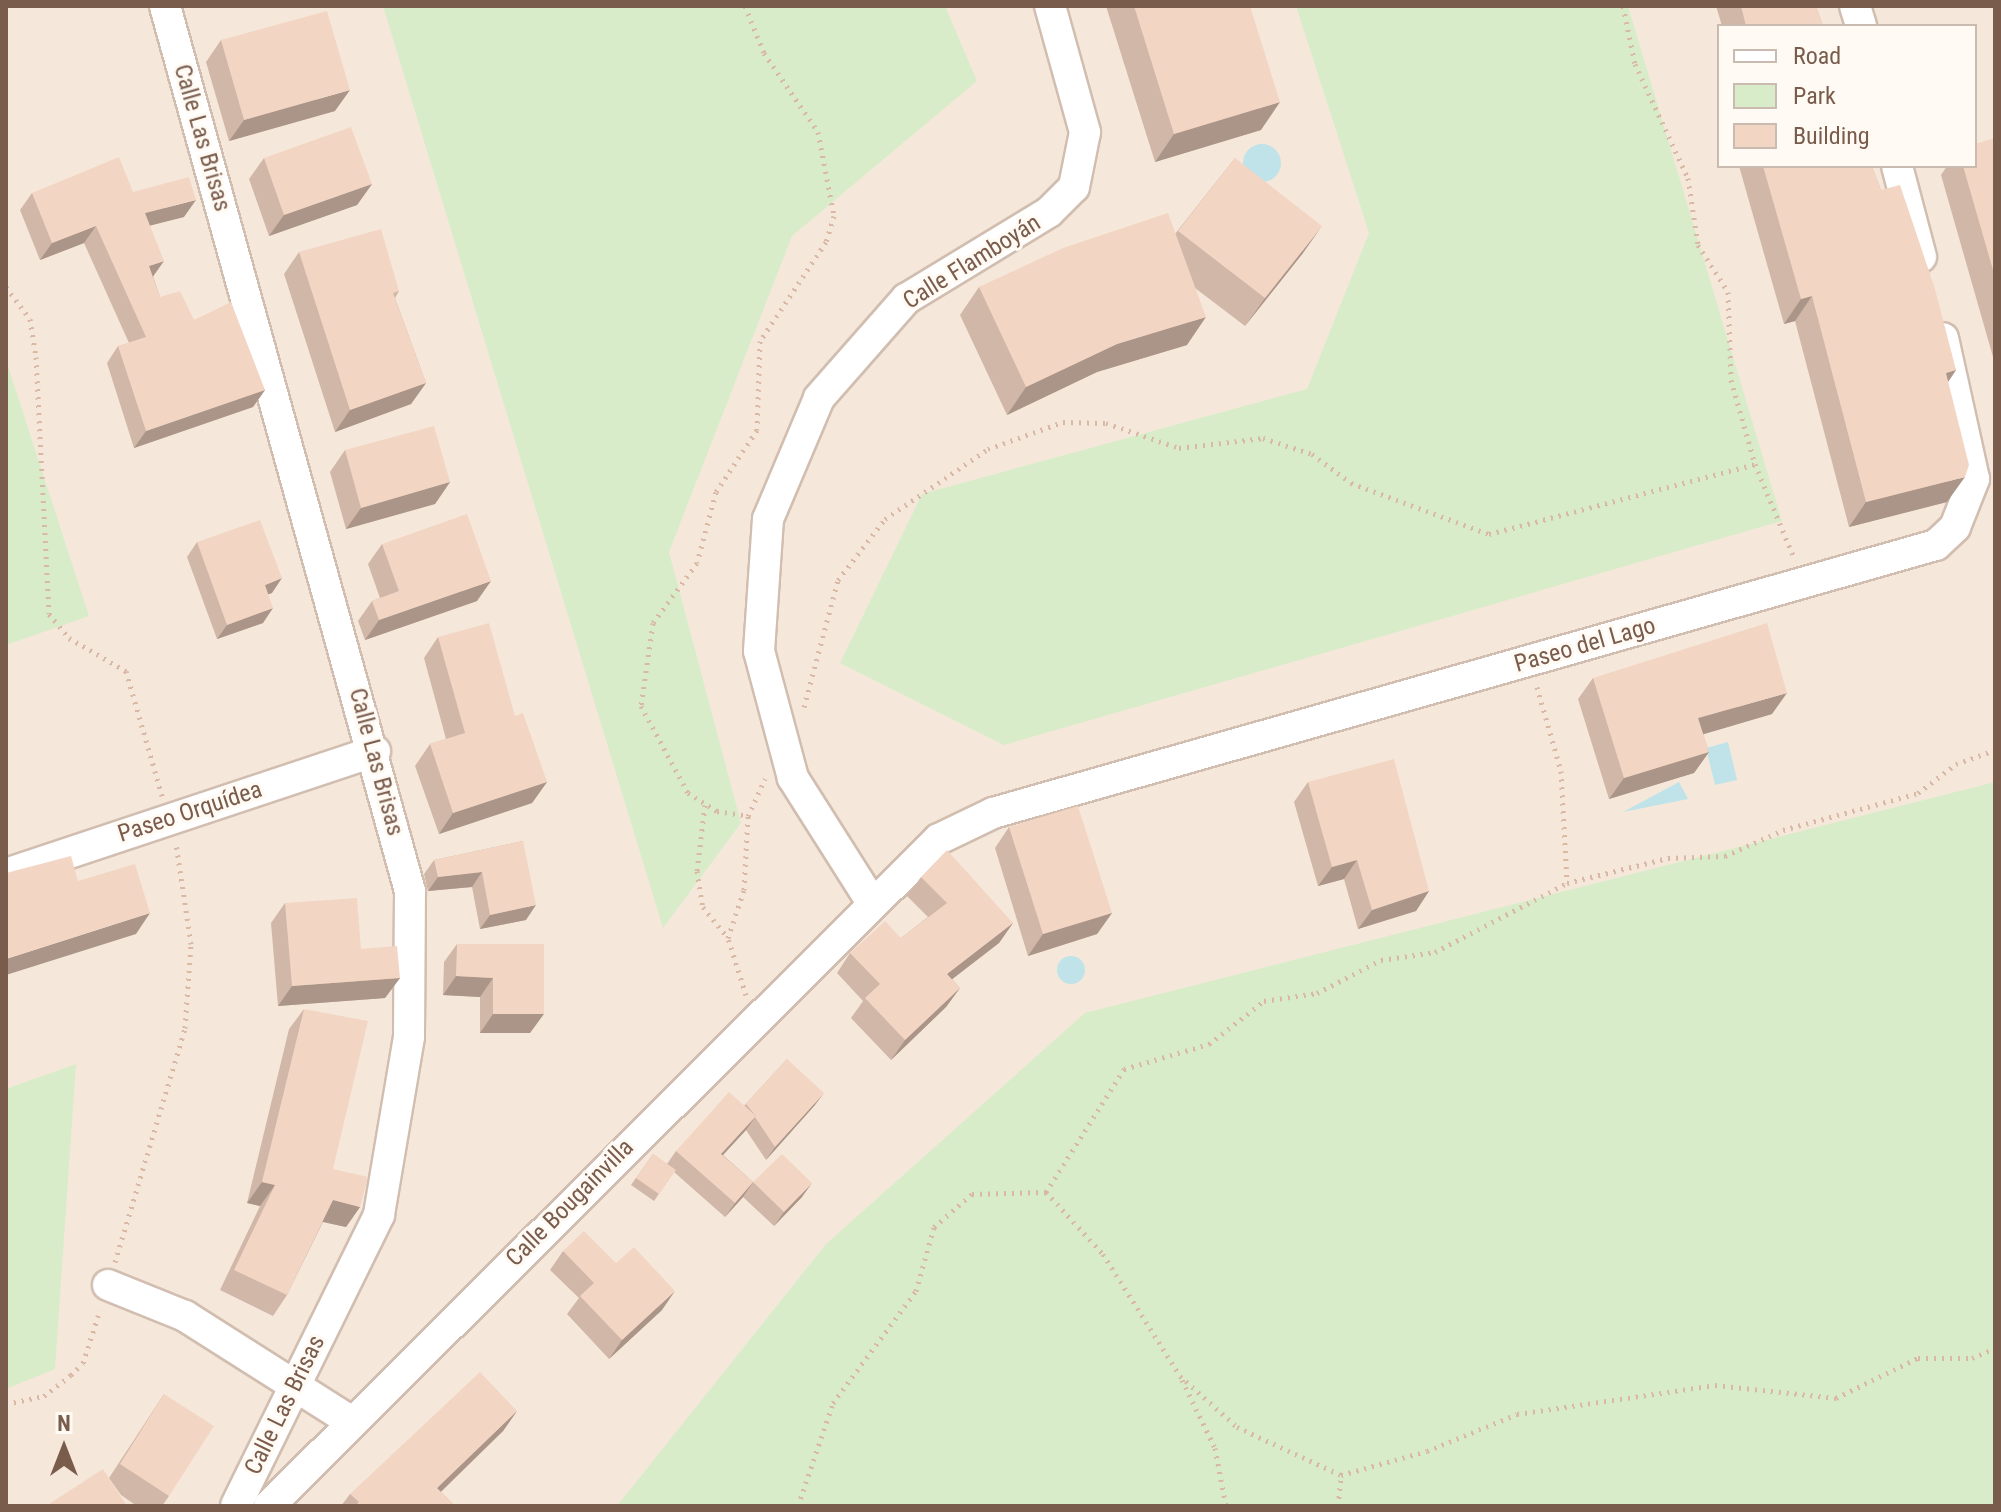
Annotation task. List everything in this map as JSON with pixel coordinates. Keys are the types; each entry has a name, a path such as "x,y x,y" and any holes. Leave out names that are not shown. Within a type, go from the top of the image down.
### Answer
{"street":[{"name":"Calle Las Brisas","path":"165,6 375,751 410,891 409,1037 379,1215 236,1506"},
{"name":"Calle Flamboyán","path":"871,901 793,778 783,743 759,651 768,519 819,398 906,299 1049,212 1074,187 1085,132 1050,6"},
{"name":"Paseo del Lago","path":"871,901 939,839 993,813 1936,545 1968,505 1973,454 1898,168"},
{"name":"Paseo Orquídea","path":"6,874 375,751"},
{"name":"Calle Bougainvilla","path":"269,1506 871,901"},
{"path":"108,1285 185,1316 352,1422"}],"path":[{"path":"745,6 764,53 811,115 834,216 826,242 760,341 757,430 716,492 697,563 647,641 644,719 679,784 705,805 748,816"},
{"path":"1623,6 1635,64 1688,178 1698,245 1728,292 1728,359 1755,464 1801,584"},
{"path":"728,938 744,890 748,816 814,685 838,580 866,540 959,465 1063,422 1106,423 1179,448 1263,438 1312,454 1351,483 1489,534 1755,464"},
{"path":"1528,661 1561,771 1567,883"},
{"path":"1046,1192 1112,1083 1139,1060 1209,1044 1274,997 1317,993 1381,960 1435,952 1567,883 1668,858 1725,856 1783,830 1918,793 1956,764 1995,750"},
{"path":"705,805 697,845 703,907 728,938 738,983 759,1014"},
{"path":"798,1506 833,1403 916,1291 934,1227 972,1194 1046,1192 1103,1254 1180,1376 1215,1448 1226,1506"},
{"path":"1180,1376 1237,1427 1341,1475 1427,1451 1517,1414 1715,1385 1836,1398 1918,1358 1972,1358 1995,1348"},
{"path":"6,1404 44,1396"},
{"path":"1338,1506 1341,1475"}],"shaded area":[{"path":"6,6 1995,6 1995,1506 6,1506"}],"green space":[{"path":"383,6 945,6 977,81 792,236 669,552 741,823 663,928"},
{"path":"1296,6 1628,6 1782,521 1004,745 840,663 922,494 1307,389 1369,233"},
{"path":"6,360 89,616 6,645"},
{"path":"1995,782 1995,1506 617,1506 826,1244 1085,1013"},
{"path":"76,1064 55,1369 6,1389 6,1089"}],"water":[{"path":"1262,144 1276,149 1281,163 1276,177 1262,182 1248,177 1243,163 1248,149"},
{"path":"1728,742 1737,780 1715,785 1706,748"},
{"path":"1679,782 1688,799 1623,812"},
{"path":"1071,956 1081,960 1085,970 1081,980 1071,984 1061,980 1057,970 1061,960"}],"building":[{"path":"1134,6 1250,6 1280,102 1174,134"},
{"path":"1741,6 1816,6 1822,24 1746,24"},
{"path":"327,11 350,90 244,120 221,40"},
{"path":"351,127 372,184 284,215 264,158"},
{"path":"1995,138 1995,277 1964,168 1977,168 1977,143"},
{"path":"119,157 133,192 189,177 196,200 145,213 164,261 149,266 160,297 180,291 194,320 231,302 265,390 146,431 118,346 146,337 96,226 52,243 32,193"},
{"path":"1235,158 1322,226 1265,298 1178,231"},
{"path":"1764,168 1873,168 1881,190 1900,185 1935,289 1956,370 1946,373 1969,465 1965,477 1866,502 1812,296 1801,299"},
{"path":"1168,213 1206,317 1117,344 1026,387 979,287 1063,248"},
{"path":"381,229 399,291 393,293 426,383 350,410 299,252"},
{"path":"434,426 450,482 361,508 345,450"},
{"path":"467,514 491,581 379,620 372,601 399,591 382,544"},
{"path":"260,520 282,578 265,585 273,608 227,625 197,542"},
{"path":"489,623 515,716 523,713 547,782 453,813 430,744 465,733 438,637"},
{"path":"1767,623 1787,693 1698,718 1709,752 1624,778 1593,678"},
{"path":"1394,759 1429,891 1372,910 1357,860 1332,867 1308,782"},
{"path":"1078,806 1112,913 1043,934 1009,827"},
{"path":"523,841 536,905 490,915 482,872 438,877 434,860"},
{"path":"947,850 1013,923 947,974 960,988 905,1040 865,998 880,984 850,953 885,921 901,938 947,903 921,877"},
{"path":"71,856 78,881 135,864 150,913 6,959 6,873"},
{"path":"357,898 361,949 397,946 400,978 292,986 285,903"},
{"path":"457,944 544,944 544,1014 493,1014 493,978 456,976"},
{"path":"304,1009 368,1021 333,1169 368,1177 360,1207 333,1200 287,1295 234,1270 275,1185 262,1182"},
{"path":"787,1059 824,1093 775,1147 746,1104"},
{"path":"729,1092 756,1116 721,1154 753,1182 735,1203 676,1151"},
{"path":"653,1154 676,1170 659,1194 636,1178"},
{"path":"782,1154 812,1183 784,1212 753,1182"},
{"path":"584,1231 616,1263 634,1247 675,1291 622,1340 580,1296 594,1283 563,1251"},
{"path":"480,1372 517,1411 437,1488 455,1506 355,1506 359,1502 350,1494"},
{"path":"164,1394 214,1426 169,1496 120,1464"},
{"path":"103,1469 127,1506 46,1506"}]}
